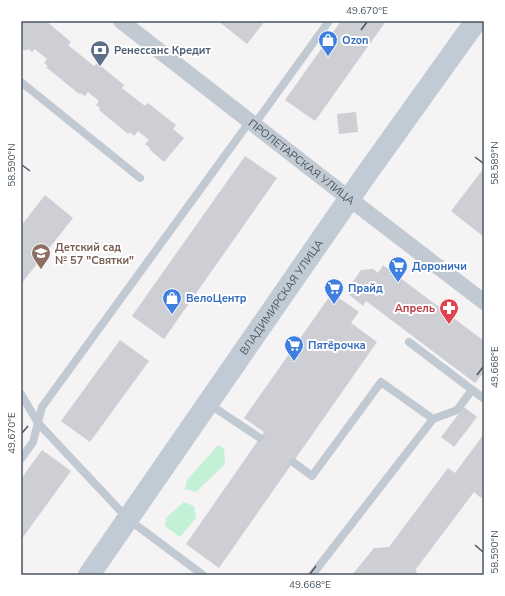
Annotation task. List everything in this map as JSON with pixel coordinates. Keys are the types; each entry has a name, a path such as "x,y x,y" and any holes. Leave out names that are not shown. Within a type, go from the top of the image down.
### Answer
{"main road":[{"name":"ВЛАДИМИРСКАЯ УЛИЦА","path":"89,575 365,176 476,21"}],"street":[{"name":"ПРОЛЕТАРСКАЯ УЛИЦА","path":"120,21 484,302"}],"lane":[{"path":"21,459 33,442 42,407 329,21"},
{"path":"21,82 140,178"},
{"path":"409,342 472,390 483,398 484,397"},
{"path":"293,462 312,476 381,382 433,419"},
{"path":"312,575 433,419 457,410 472,390"},
{"path":"21,394 38,422 128,519 203,575"},
{"path":"208,403 260,438"}],"green space":[{"path":"218,445 224,449 225,464 196,492 185,489 187,480"},
{"path":"184,502 194,506 196,518 180,537 165,526 166,518"}],"building":[{"path":"21,21 46,21 71,42 68,45 94,66 97,63 124,85 122,88 145,106 148,103 176,125 173,129 184,138 164,162 149,149 150,148 145,144 149,140 138,131 134,136 130,132 128,134 99,110 100,108 96,105 99,101 88,92 85,96 80,93 79,94 46,67 48,66 44,63 47,59 35,49 32,52 28,49 26,51 21,48"},
{"path":"218,21 265,21 247,44"},
{"path":"341,21 386,21 315,121 285,100"},
{"path":"356,112 358,132 339,134 337,114"},
{"path":"245,156 277,178 164,339 132,316"},
{"path":"484,168 484,237 451,211"},
{"path":"45,195 73,218 21,284 21,226"},
{"path":"383,265 484,341 484,372 475,383 366,301 363,306 346,292 361,270 373,269 378,273"},
{"path":"332,293 359,312 351,323 377,342 219,568 186,544 264,432 244,418"},
{"path":"120,340 149,361 90,442 61,421"},
{"path":"464,407 477,417 454,447 441,437"},
{"path":"484,434 484,493 481,498 474,492 416,569 417,575 352,575 374,548 389,547 448,468 455,473"},
{"path":"42,450 71,471 21,540 21,479"}],"place":[{"name":"Ozon","path":"328,57"},
{"name":"Ренессанс Кредит","path":"100,67"},
{"name":"Детский сад № 57 \"Святки\"","path":"41,270"},
{"name":"Дороничи","path":"398,283"},
{"name":"Прайд","path":"334,305"},
{"name":"ВелоЦентр","path":"172,315"},
{"name":"Апрель","path":"449,325"},
{"name":"Пятёрочка","path":"294,362"}]}
